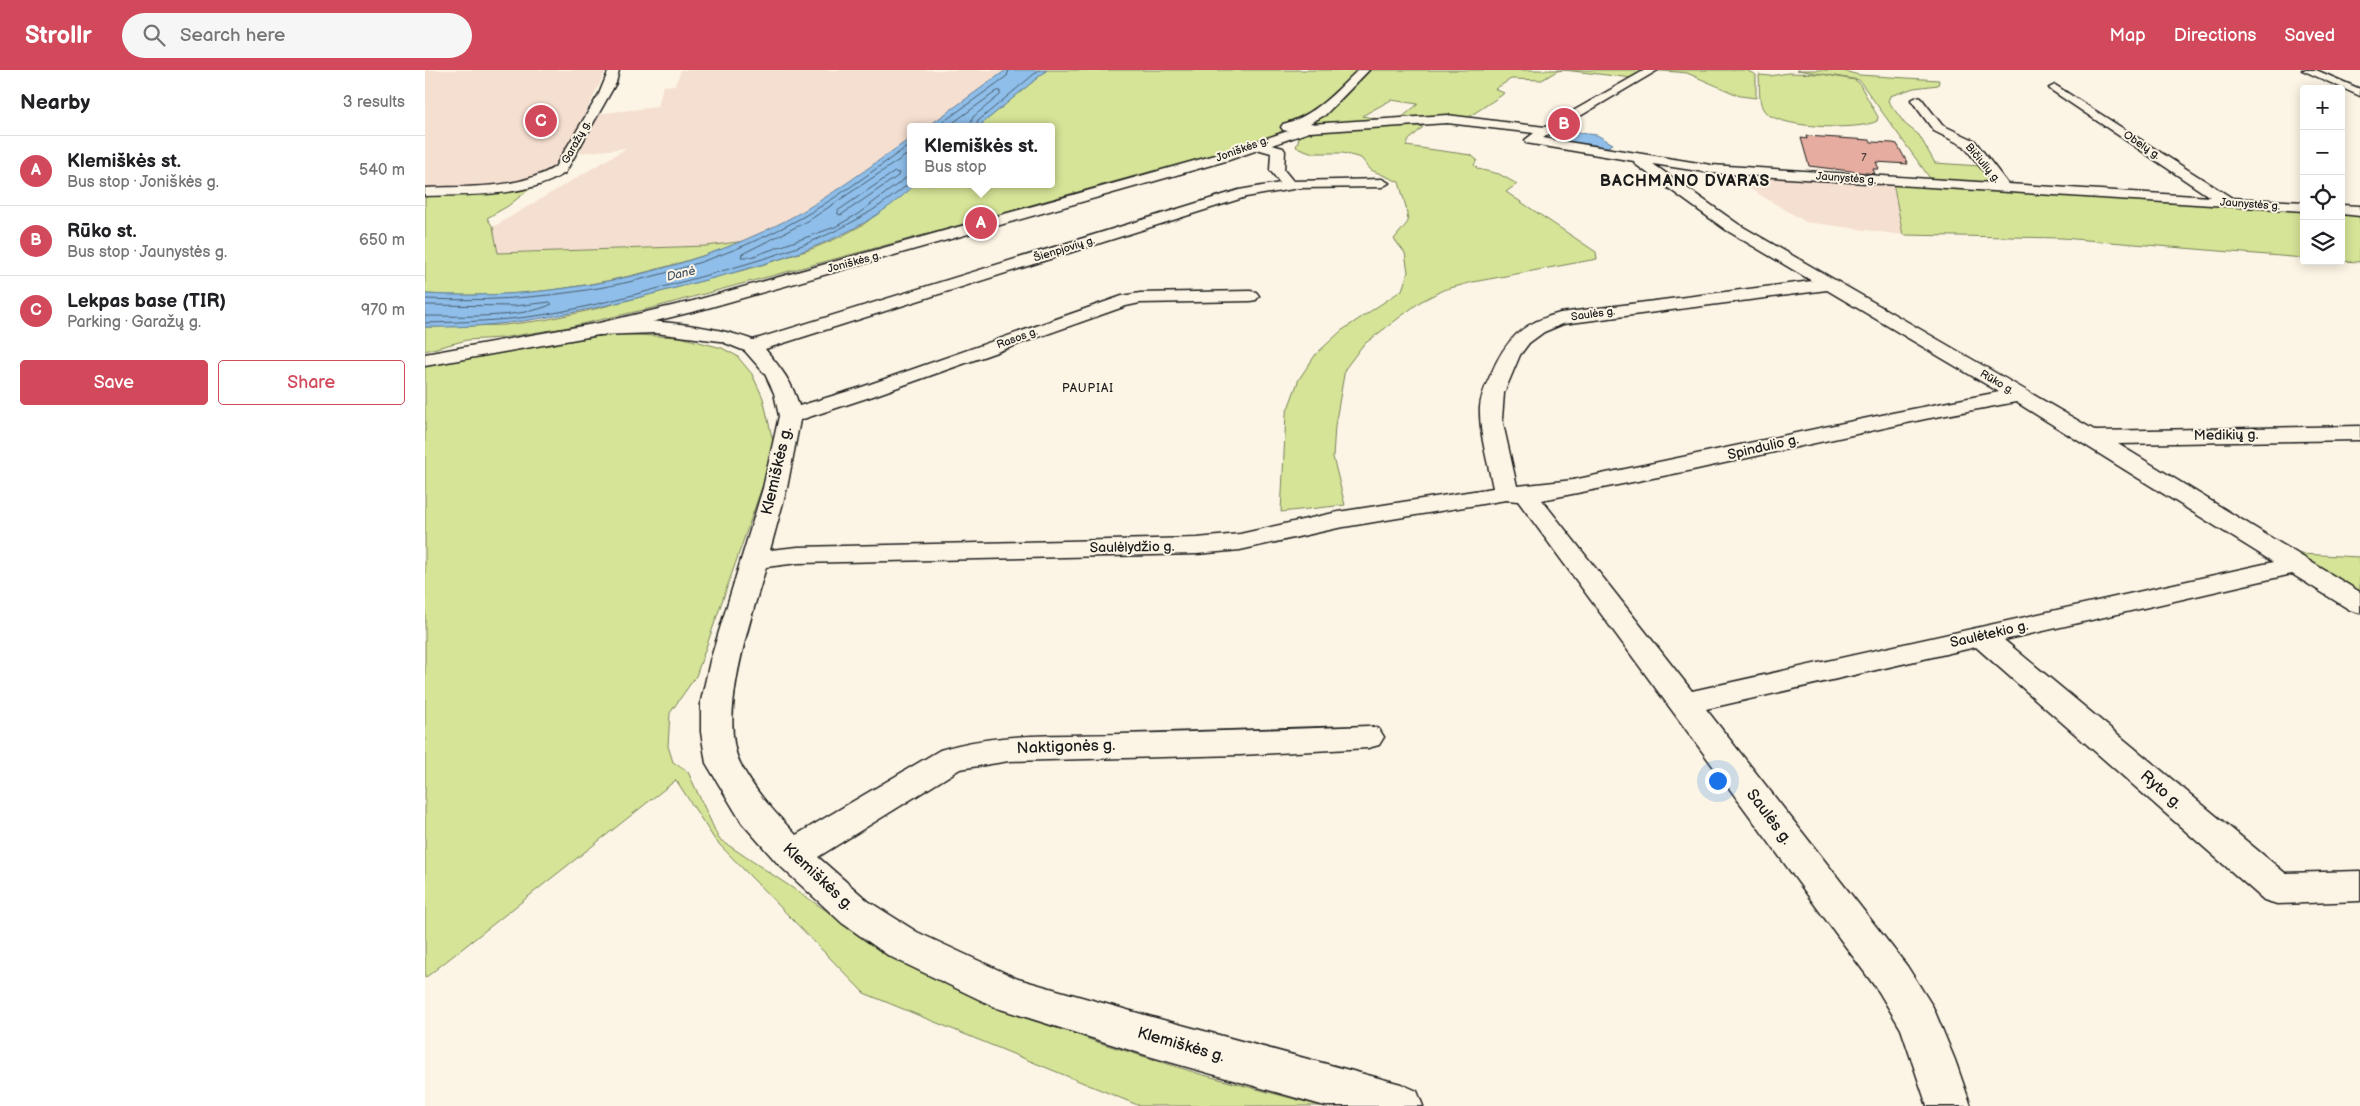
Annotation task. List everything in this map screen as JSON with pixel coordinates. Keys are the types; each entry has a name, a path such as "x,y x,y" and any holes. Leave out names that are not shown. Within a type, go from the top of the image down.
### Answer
{"street":[{"name":"Garažų g.","path":"425,192 534,183 555,175 560,170 591,115 601,103 611,82 614,70"},
{"name":"Joniškės g.","path":"685,320 1009,219 1224,157 1258,145 1304,125 1364,70"},
{"name":"Jaunystės g.","path":"1653,70 1531,140 1636,158 1717,169 2300,207"},
{"path":"2307,70 2360,93"},
{"name":"Obelų g.","path":"2055,88 2228,202"},
{"name":"Bičiulių g.","path":"1917,100 1938,128 1969,143 2005,188"},
{"path":"1304,125 1447,119 1546,131"},
{"path":"1258,145 1278,151 1277,170 1288,184"},
{"name":"Rūko g.","path":"1636,158 1732,227 2092,438 2360,604"},
{"name":"Šienpjovių g.","path":"752,347 1227,198 1288,184 1382,183"},
{"path":"2345,210 2360,211"},
{"name":"Saulės g.","path":"1831,284 1695,300 1560,319 1531,330 1515,345 1506,360 1491,399 1494,439 1516,494 1682,704 1893,979 1918,1020 1949,1106"},
{"name":"Rasos g.","path":"790,416 866,392 1122,301 1140,298 1250,296"},
{"name":"Klemiškės g.","path":"425,360 599,329 685,320 752,347 775,372 785,393 790,416 775,488 725,661 717,701 717,732 723,763 753,814 792,855 855,912 903,944 942,964 1011,995 1161,1040 1401,1106"},
{"name":"Spindulio g.","path":"1516,494 1668,468 1895,417 2020,395"},
{"name":"Medikių g.","path":"2092,438 2360,433"},
{"name":"Saulėlydžio g.","path":"754,560 798,555 1197,546 1240,542 1338,520 1516,494"},
{"name":"Saulėtekio g.","path":"1682,704 2295,565"},
{"name":"Ryto g.","path":"1981,636 2277,889 2360,886"},
{"name":"Naktigonės g.","path":"792,855 951,758 1009,749 1240,743 1368,737"}],"shaded area":[{"path":"425,70 606,70 576,133 549,173 522,182 425,189"},
{"path":"681,70 1006,70 933,123 907,123 907,141 828,195 787,220 746,241 706,246 498,253 493,227 627,148 579,153 595,114 658,107 663,86 675,85"},
{"path":"1754,174 1893,183 1903,235 1806,222 1745,186 1757,180"}],"green space":[{"path":"1047,70 1358,70 1326,103 1279,133 1241,148 1162,172 1156,170 652,308 564,328 501,338 467,340 425,351 425,327 504,325 544,320 591,310 755,267 809,250 864,224 911,188 1055,188 1055,123 983,123"},
{"path":"1371,70 1564,70 1557,71 1542,80 1511,79 1495,89 1504,93 1502,95 1467,118 1400,119 1418,104 1391,100 1362,116 1423,127 1409,140 1406,146 1471,155 1477,160 1474,165 1478,169 1499,174 1517,184 1506,192 1596,252 1597,259 1473,282 1443,290 1420,302 1363,345 1345,369 1335,426 1333,457 1345,505 1281,512 1286,414 1299,379 1316,354 1341,331 1402,290 1408,272 1405,253 1394,239 1408,222 1399,182 1371,170 1361,158 1343,153 1313,153 1296,147 1300,135 1337,105"},
{"path":"1564,70 1647,70 1632,78"},
{"path":"1647,70 1746,70 1756,75 1756,98 1740,96 1687,73"},
{"path":"1797,70 1840,70 1859,75 1939,80 1938,85 1914,88 1890,96 1888,101 1905,124 1919,135 1935,163 1980,166 1995,185 1932,181 1859,80"},
{"path":"1788,73 1821,74 1855,80 1859,83 1878,117 1877,121 1868,124 1836,127 1799,124 1770,116 1761,105 1759,75 1770,76"},
{"path":"1893,183 2300,209 2300,258 2062,238 1903,235"},
{"path":"536,184 508,206 487,218 493,227 498,253 706,246 746,241 668,266 588,284 508,294 425,294 425,193"},
{"path":"2345,212 2360,213 2360,262 2345,261"},
{"path":"612,334 680,337 722,348 737,356 752,374 763,398 775,450 696,676 670,713 668,746 673,762 688,772 719,839 824,909 878,949 973,995 1091,1040 1200,1074 1321,1106 1140,1106 864,993 715,840 676,780 425,978 425,365"},
{"path":"2300,554 2360,557 2360,594 2298,556"}],"water":[{"path":"1006,70 1047,70 983,123 933,123"},
{"path":"1572,132 1597,135 1613,144 1608,147 1555,140 1555,138 1563,133"},
{"name":"Danė","path":"907,141 907,188 911,188 891,205 864,223 807,250 745,269 587,310 491,325 425,327 425,294 517,293 610,281 656,270 701,257 744,240 785,221 849,181"}],"building":[{"path":"1806,136 1870,140 1871,142 1897,144 1908,164 1876,162 1879,169 1873,169 1875,174 1809,166 1801,138 1807,139"}],"place":[{"name":"Lekpas base (TIR)","path":"541,121"},
{"name":"Rūko st.","path":"1564,124"},
{"name":"Klemiškės st.","path":"981,223"}],"district":[{"name":"BACHMANO DVARAS","path":"1685,181"},
{"name":"PAUPIAI","path":"1088,388"}]}
